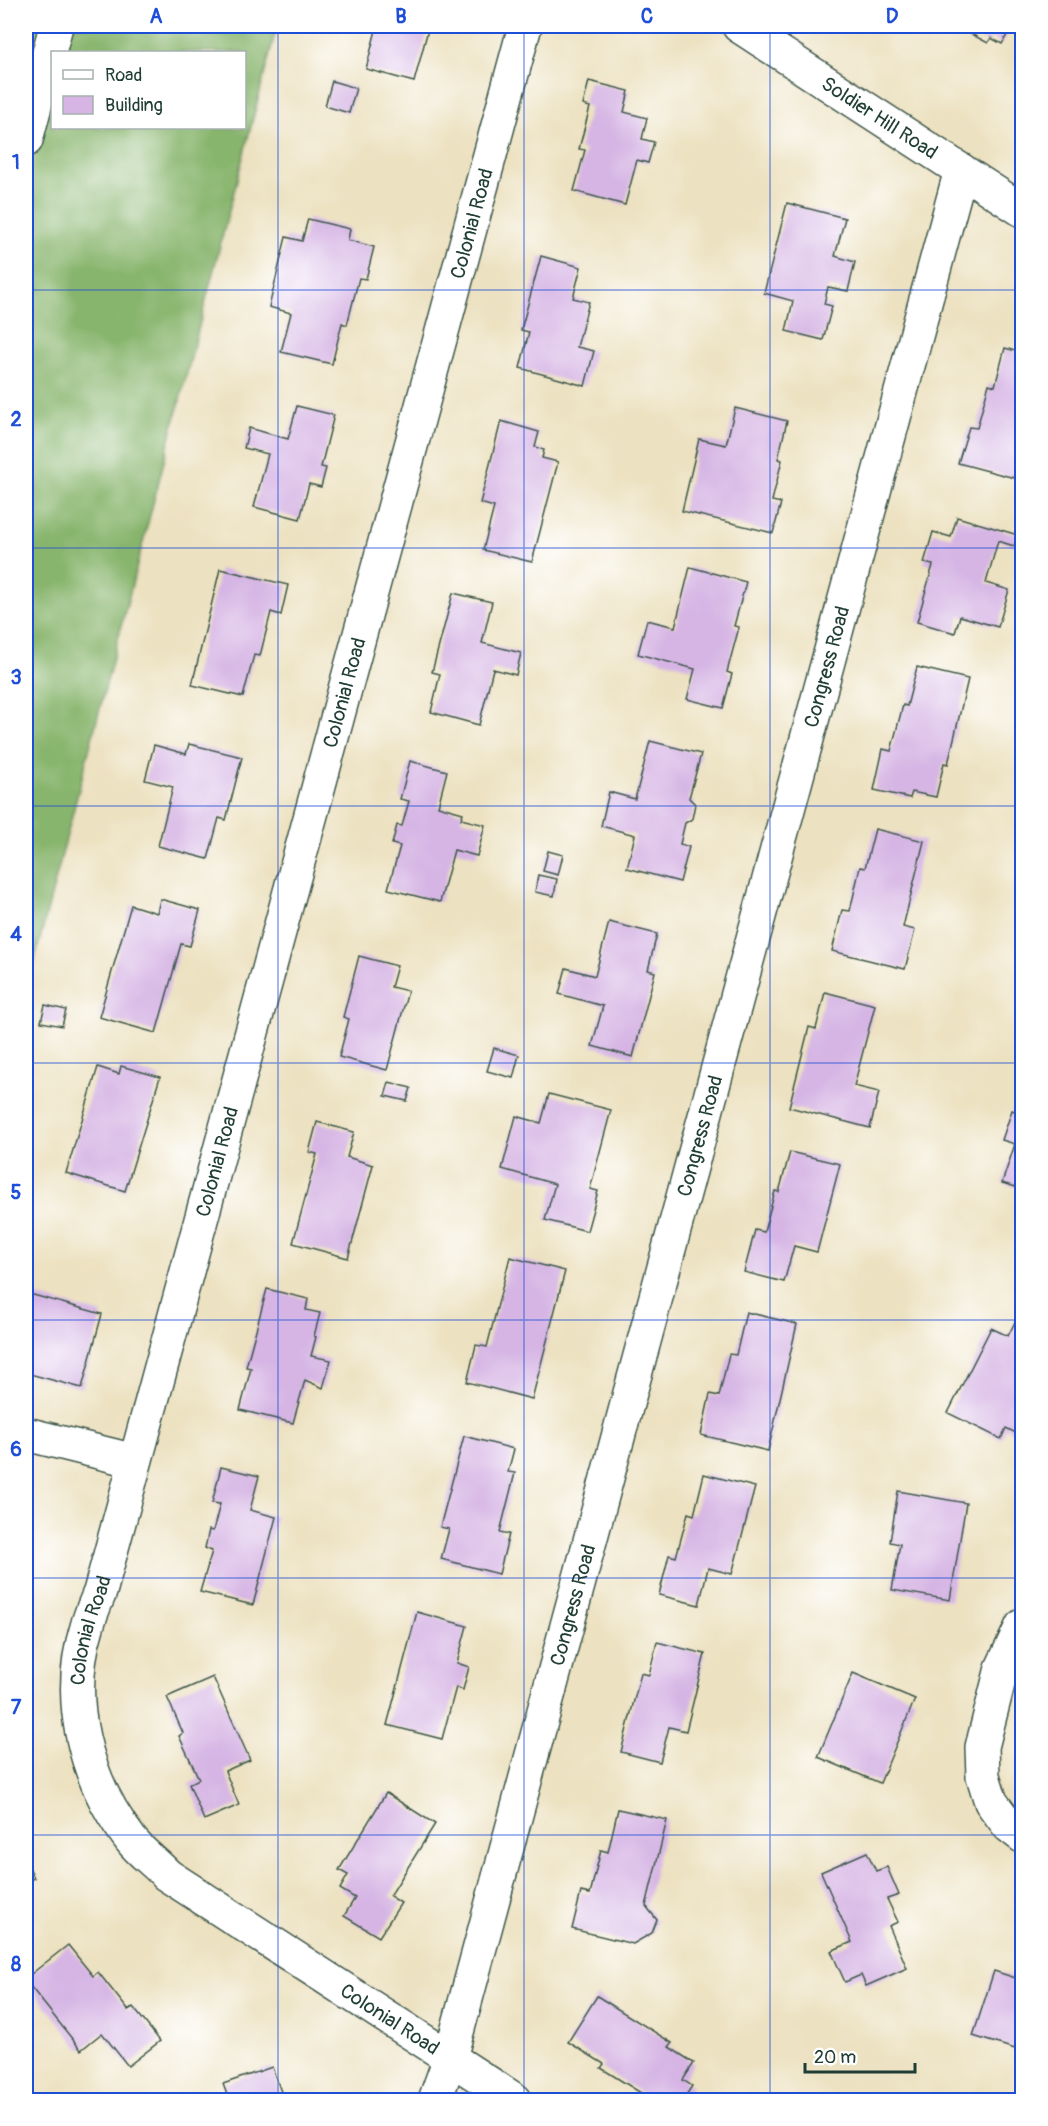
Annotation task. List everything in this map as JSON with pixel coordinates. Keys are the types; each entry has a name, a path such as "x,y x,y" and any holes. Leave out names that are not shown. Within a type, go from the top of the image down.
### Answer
{"street":[{"path":"26,140 56,26"},
{"name":"Colonial Road","path":"516,2100 167,1875 132,1841 105,1801 89,1764 79,1716 78,1671 86,1628 100,1592 525,26"},
{"name":"Soldier Hill Road","path":"747,28 1023,210"},
{"name":"Congress Road","path":"435,2100 450,2058 961,170"},
{"path":"26,1434 135,1461"},
{"path":"1023,1626 1002,1668 982,1747 983,1776 991,1802 1009,1826 1023,1836"}],"green space":[{"path":"26,26 277,26 26,993"}],"building":[{"path":"377,26 429,26 414,82 366,69"},
{"path":"971,26 1012,26 1002,44 991,38 988,43 967,32"},
{"path":"332,81 356,88 349,113 325,106"},
{"path":"589,81 629,91 624,112 647,118 642,139 654,142 648,163 637,160 625,205 574,191 585,150 579,149 590,107 583,105"},
{"path":"787,203 845,218 835,256 855,262 848,291 828,287 824,304 832,306 823,340 786,331 793,301 764,293"},
{"path":"308,219 350,229 348,240 374,247 366,279 359,278 347,325 342,323 332,364 281,352 291,313 269,307 286,237 302,241"},
{"path":"541,256 581,267 573,298 589,302 577,347 594,351 585,386 520,368 529,332 521,330"},
{"path":"1005,348 1022,353 1022,480 958,463 969,427 977,428 989,384 995,386"},
{"path":"297,406 334,415 321,467 326,468 321,487 309,484 300,519 254,507 268,454 244,448 249,428 288,439"},
{"path":"735,408 787,421 778,459 782,460 772,501 781,503 773,533 682,511 699,439 726,445"},
{"path":"501,421 539,432 535,447 544,450 542,458 558,462 532,562 483,550 494,507 480,503"},
{"path":"957,517 1018,535 1014,546 998,541 986,583 1009,590 998,627 960,616 955,633 917,622 933,565 924,563 933,532 951,537"},
{"path":"690,567 746,582 734,626 739,627 727,672 732,674 723,708 687,699 695,669 638,654 647,620 675,627"},
{"path":"220,569 288,585 281,615 271,612 260,656 254,655 243,697 192,685"},
{"path":"453,593 492,602 482,643 521,653 516,675 493,669 479,725 431,712 440,674 432,672"},
{"path":"917,667 968,679 948,764 944,763 936,797 912,792 910,798 874,790 883,749 891,751 903,705 907,706"},
{"path":"650,741 701,754 689,798 695,804 692,819 685,823 680,844 689,847 680,882 627,868 635,835 601,826 609,792 635,799"},
{"path":"189,744 242,757 226,820 219,818 208,859 158,846 173,787 145,780 154,745 186,754"},
{"path":"410,761 447,771 438,806 463,813 461,819 485,825 477,856 454,850 440,902 388,889 400,846 392,844 397,825 402,826 409,801 400,799"},
{"path":"875,829 924,841 903,927 915,930 905,969 832,951 842,910 850,911 860,867 865,868"},
{"path":"548,851 563,855 558,875 543,871"},
{"path":"538,875 557,879 554,896 535,892"},
{"path":"160,899 200,910 190,946 181,944 156,1033 99,1017 131,905 157,913"},
{"path":"609,922 657,934 648,970 655,972 633,1057 592,1046 603,1006 559,994 566,968 595,976"},
{"path":"359,956 397,966 391,987 408,991 387,1070 339,1057 349,1019 343,1017"},
{"path":"825,992 875,1005 854,1086 879,1092 870,1128 789,1107 809,1027 816,1029"},
{"path":"45,1005 66,1010 62,1026 41,1022"},
{"path":"494,1048 519,1055 513,1078 487,1071"},
{"path":"121,1066 160,1077 125,1191 66,1173 98,1067 119,1074"},
{"path":"389,1082 411,1088 407,1101 385,1096"},
{"path":"549,1094 611,1110 590,1189 598,1191 587,1231 545,1220 555,1184 502,1169 516,1116 541,1123"},
{"path":"1012,1110 1022,1114 1022,1189 1002,1183 1015,1144 1002,1140"},
{"path":"317,1122 354,1132 347,1157 373,1165 348,1258 293,1243 317,1154 309,1152"},
{"path":"790,1152 840,1164 817,1252 794,1246 784,1282 744,1272 755,1230 764,1232 775,1191 779,1192"},
{"path":"510,1257 565,1271 532,1399 467,1382 476,1345 487,1347"},
{"path":"267,1289 308,1299 306,1310 320,1313 311,1356 331,1360 323,1388 305,1380 293,1423 240,1410 251,1368 246,1367"},
{"path":"26,1293 102,1314 82,1388 26,1373"},
{"path":"746,1312 797,1324 768,1451 701,1435 710,1394 719,1396 729,1354 736,1355"},
{"path":"1017,1318 1022,1321 1022,1436 1006,1428 1001,1439 948,1413 991,1328 1008,1336"},
{"path":"464,1436 514,1449 508,1472 515,1473 500,1532 509,1534 499,1574 441,1559 449,1529 440,1527"},
{"path":"221,1467 259,1476 250,1510 276,1517 253,1605 200,1592 212,1551 205,1548 209,1530 213,1531 220,1504 212,1503"},
{"path":"704,1474 755,1487 732,1574 708,1568 699,1605 659,1595 669,1555 676,1557 688,1513 694,1515"},
{"path":"898,1491 966,1503 950,1600 892,1590 900,1544 890,1542"},
{"path":"417,1612 467,1626 457,1663 469,1667 463,1690 456,1687 442,1739 387,1725"},
{"path":"657,1642 705,1654 686,1731 669,1727 660,1762 621,1752 641,1673 649,1675"},
{"path":"853,1673 915,1699 880,1783 818,1757"},
{"path":"213,1677 250,1760 225,1771 239,1805 204,1820 189,1784 199,1779 179,1736 183,1733 167,1697"},
{"path":"386,1793 435,1824 390,1896 401,1903 379,1937 344,1916 355,1898 340,1889 348,1875 339,1870"},
{"path":"618,1809 667,1820 646,1906 657,1920 652,1933 633,1944 572,1929 581,1892 590,1894 601,1850 608,1852"},
{"path":"867,1852 876,1871 887,1867 899,1895 887,1899 898,1922 889,1926 907,1968 866,1986 861,1975 845,1982 831,1951 852,1942 821,1872"},
{"path":"26,1860 34,1878 26,1882"},
{"path":"68,1945 93,1976 98,1972 128,2010 133,2007 160,2041 128,2066 102,2033 81,2050 26,1981 26,1978"},
{"path":"994,1971 1022,1980 1022,2038 1019,2037 1015,2049 973,2036"},
{"path":"597,1996 672,2043 669,2047 694,2063 683,2080 692,2086 683,2100 636,2100 641,2093 601,2068 604,2064 568,2042"},
{"path":"272,2067 284,2100 229,2100 223,2084"}]}
